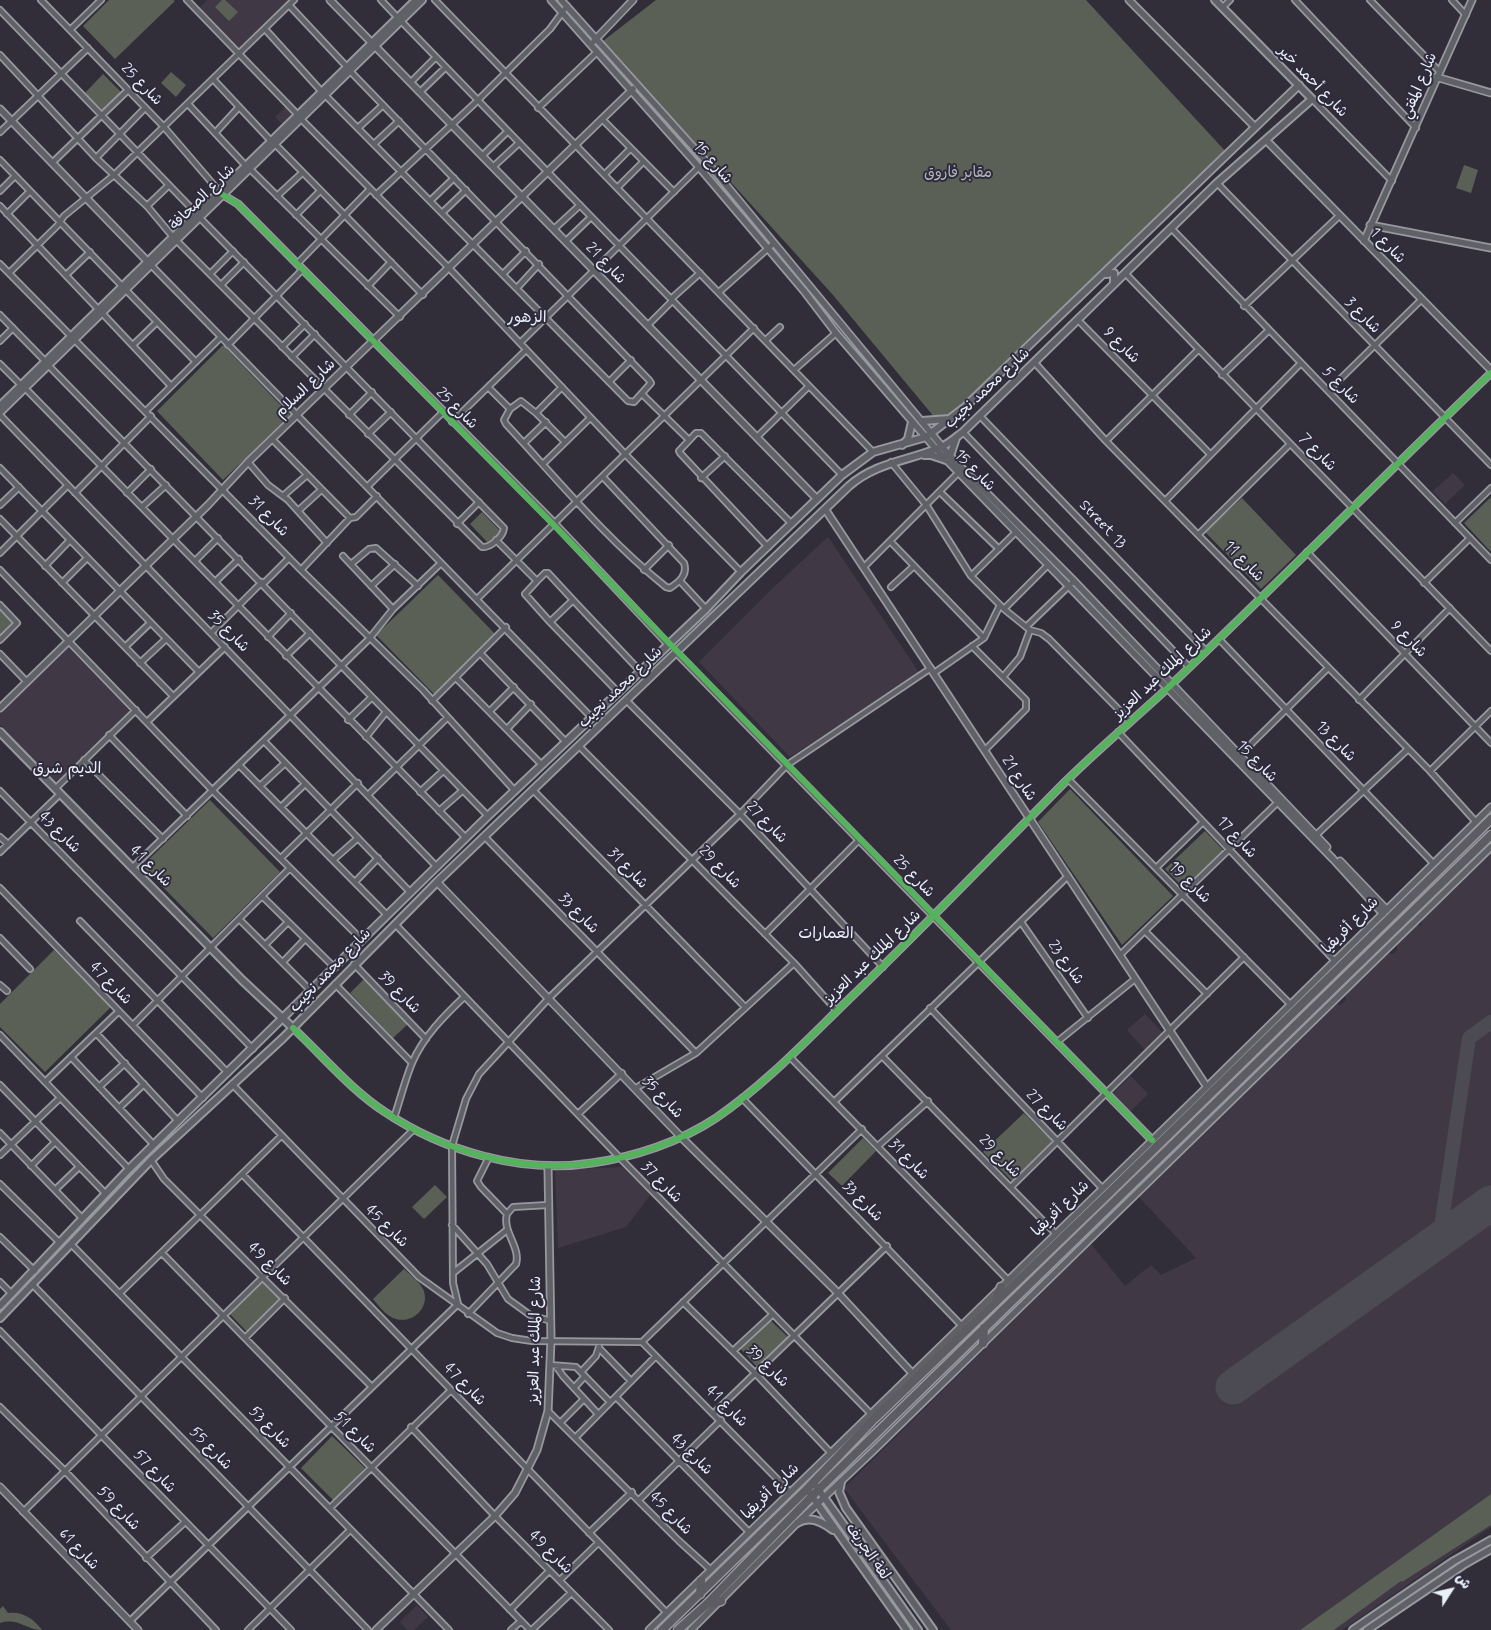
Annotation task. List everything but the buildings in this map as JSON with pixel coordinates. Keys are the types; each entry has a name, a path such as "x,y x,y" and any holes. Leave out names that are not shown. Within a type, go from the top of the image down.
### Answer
{"highway":[{"name":"شارع أفريقيا","path":"662,1630 806,1490 874,1419 995,1304 1268,1033 1386,924 1491,819"},
{"path":"678,1630 815,1500 819,1489 1491,836"},
{"path":"1401,908 1402,916 1409,916"},
{"path":"1386,924 1391,925 1395,931"},
{"path":"995,1304 1001,1287"},
{"path":"983,1343 984,1328"},
{"path":"700,1581 700,1594"},
{"path":"707,1604 721,1601"}],"main road":[{"name":"شارع الصحافة","path":"399,20 416,0"},
{"name":"شارع الصحافة","path":"0,414 23,387 73,337 323,93 422,0"},
{"name":"شارع أحمد خير","path":"1215,0 1312,99"},
{"name":"شارع محمد نجيب","path":"0,1306 129,1169 488,816 706,609 741,572 842,475 873,452 901,446 926,437 952,418 1103,276 1299,86"},
{"name":"شارع محمد نجيب","path":"0,1318 152,1160 292,1028 437,882 859,477 891,462 943,447 961,434 1217,183 1312,99"},
{"path":"1125,254 1124,262 1135,264"},
{"path":"1103,276 1112,271 1115,276 1114,284"},
{"name":"شارع الصحافة","path":"0,406 23,387"},
{"path":"922,420 943,421 952,418"},
{"path":"901,446 908,439 912,422"},
{"path":"913,456 931,455 948,458 954,441 961,434"},
{"name":"شارع 41","path":"0,732 292,1028"},
{"path":"813,1482 825,1496 918,1630"},
{"path":"841,1482 839,1492 846,1508 933,1630"},
{"name":"لفة الجريف","path":"806,1490 815,1500 906,1630"},
{"path":"798,1522 816,1520 824,1523 838,1534"},
{"path":"1353,1630 1454,1561 1491,1540"},
{"path":"1367,1630 1463,1565 1491,1550"}],"street":[{"name":"شارع 25","path":"41,0 164,127 221,193 238,204 442,413 554,524 668,644"},
{"path":"70,30 101,0"},
{"path":"187,0 299,117 449,268 590,418 741,572"},
{"path":"9,273 60,221 114,175 294,0"},
{"name":"شارع 21","path":"330,0 817,499"},
{"path":"381,0 435,58 842,475"},
{"path":"435,0 873,452"},
{"name":"شارع 15","path":"551,0 699,167 768,248 836,333 936,449 948,458 1025,531 1074,581 1169,687"},
{"name":"شارع 15","path":"561,0 638,84 774,243 933,433 958,473 1068,587 1316,836 1385,912"},
{"path":"591,44 633,0"},
{"path":"1129,0 1255,127"},
{"path":"1223,7 1230,0"},
{"path":"1295,0 1416,128"},
{"path":"1370,0 1437,74 1491,93"},
{"path":"1452,0 1466,15"},
{"name":"شارع المفتي","path":"1364,241 1416,128 1437,74 1472,0"},
{"path":"265,29 323,93 608,382 631,403 642,395 651,383 631,360 348,69 289,5"},
{"path":"376,195 453,125 550,29 567,6"},
{"path":"0,10 198,216 479,502 504,528 503,533 484,548 457,524 175,239 147,206 96,158 0,55"},
{"path":"604,30 603,40 608,50"},
{"path":"0,132 88,48"},
{"path":"538,108 597,52"},
{"path":"411,82 435,58"},
{"path":"420,92 445,68"},
{"path":"213,79 302,173 423,295"},
{"name":"شارع السلام","path":"0,708 196,516 248,462 423,295 547,171 638,84"},
{"path":"52,163 128,90"},
{"name":"شارع أحمد خير","path":"1312,99 1392,181"},
{"path":"188,104 248,167 400,317"},
{"path":"358,128 383,105"},
{"path":"215,133 239,107"},
{"path":"96,158 145,108"},
{"path":"0,109 592,717"},
{"path":"602,119 674,192"},
{"path":"374,144 399,121"},
{"path":"483,155 508,131"},
{"name":"شارع 1","path":"1266,140 1491,371"},
{"path":"494,166 519,143"},
{"path":"605,174 630,149"},
{"path":"0,160 196,362"},
{"path":"618,188 643,162"},
{"path":"520,344 699,167"},
{"path":"277,196 302,173"},
{"path":"0,191 16,176"},
{"path":"430,201 454,178"},
{"name":"شارع 3","path":"1217,183 1491,465"},
{"path":"147,206 169,185"},
{"path":"297,264 370,189"},
{"path":"442,213 466,190"},
{"path":"7,214 30,191"},
{"path":"296,215 320,191"},
{"path":"554,229 580,205"},
{"path":"0,206 171,386"},
{"path":"1244,306 1340,216"},
{"path":"566,241 591,217"},
{"path":"1370,225 1491,248"},
{"name":"شارع 5","path":"1172,229 1244,306 1490,558"},
{"path":"719,292 774,243"},
{"path":"210,274 233,251"},
{"path":"503,274 526,251"},
{"path":"66,275 90,252"},
{"path":"221,285 244,262"},
{"path":"368,286 391,262"},
{"name":"شارع 31","path":"0,264 432,701 514,791"},
{"path":"517,288 539,264"},
{"path":"228,345 302,270"},
{"path":"648,325 700,273"},
{"name":"شارع 7","path":"1125,273 1491,651"},
{"path":"1328,391 1421,300"},
{"path":"0,315 488,816"},
{"name":"شارع 9","path":"1078,320 1210,454"},
{"path":"133,346 157,322"},
{"path":"282,347 305,324"},
{"path":"766,340 780,326"},
{"path":"0,341 13,328"},
{"path":"478,598 754,328"},
{"path":"1222,375 1269,330"},
{"path":"794,370 836,333"},
{"path":"292,357 315,334"},
{"path":"146,411 221,337"},
{"path":"452,422 526,350"},
{"path":"1106,441 1151,394 1198,350"},
{"path":"608,382 631,360"},
{"name":"شارع 11","path":"1035,363 1106,441 1166,500 1407,750 1430,771 1476,822"},
{"path":"1166,500 1301,363"},
{"path":"0,364 466,838"},
{"name":"شارع الملك عبد العزيز","path":"292,1028 368,1099 394,1118 413,1130 452,1146 489,1157 548,1166 588,1164 620,1158 681,1137 713,1120 790,1057 934,916 1068,779 1219,639 1491,371"},
{"path":"757,437 809,386"},
{"path":"488,387 510,409"},
{"path":"536,413 562,387"},
{"path":"349,415 372,392"},
{"path":"642,395 689,440"},
{"path":"565,442 546,422 521,401 510,409 504,420 543,464 644,570 668,588 680,581 686,567 668,545 603,477"},
{"path":"368,434 391,412"},
{"path":"367,486 442,413"},
{"name":"شارع 35","path":"0,414 67,486 369,794 437,867"},
{"path":"75,493 151,416"},
{"name":"Street 13","path":"980,417 1206,650"},
{"path":"543,464 590,418"},
{"path":"524,443 546,422"},
{"path":"768,547 701,478 679,451 696,433 702,433 792,524"},
{"path":"961,434 1189,667"},
{"path":"272,439 350,518"},
{"path":"1199,534 1290,444"},
{"path":"701,478 725,456"},
{"path":"248,462 268,485 283,496 327,543"},
{"path":"891,462 927,506 971,576 1002,607 1028,628 1041,633 1049,639 1130,721"},
{"path":"127,492 150,469"},
{"path":"1,470 199,672"},
{"path":"864,567 958,473"},
{"path":"283,496 307,475"},
{"path":"142,507 166,485"},
{"path":"0,552 67,486"},
{"path":"0,505 19,487"},
{"path":"1455,524 1491,488"},
{"path":"298,511 321,490"},
{"path":"940,492 999,549"},
{"path":"301,570 350,518 356,517 377,496"},
{"path":"457,524 479,502"},
{"name":"شارع 21","path":"826,509 1207,1088"},
{"path":"0,519 173,696"},
{"path":"971,576 999,549 1018,534 1025,531"},
{"path":"195,561 218,538"},
{"path":"1424,582 1470,538"},
{"path":"45,566 70,540"},
{"path":"496,540 537,581"},
{"path":"890,541 984,638"},
{"path":"644,570 668,545"},
{"path":"351,564 372,547 395,564 418,586"},
{"name":"شارع 9","path":"1307,552 1491,743"},
{"path":"343,556 393,609"},
{"path":"62,583 87,558"},
{"path":"212,633 289,558"},
{"path":"215,582 239,559"},
{"path":"133,867 369,639 393,609 442,563"},
{"path":"370,586 395,564"},
{"path":"891,586 914,566"},
{"path":"130,1622 458,1304 454,1294 453,1273 452,1146 470,1087 508,1042 596,951 740,814 786,765 984,638 1002,607 1048,566"},
{"path":"0,571 148,721 213,791 362,940"},
{"path":"618,692 525,594 545,573 548,573 640,670"},
{"path":"680,581 706,609"},
{"path":"1003,677 1020,657 1028,628 1074,581"},
{"path":"550,622 573,600"},
{"path":"0,605 17,623 0,640"},
{"path":"1359,700 1450,608"},
{"path":"268,637 291,613"},
{"path":"125,648 150,623"},
{"path":"432,701 506,628"},
{"path":"286,656 310,633"},
{"path":"140,663 166,639"},
{"name":"شارع 13","path":"1219,639 1433,863"},
{"path":"668,644 676,652"},
{"path":"148,721 225,646"},
{"path":"972,646 1026,700 1026,709 985,750"},
{"name":"شارع 25","path":"676,652 1152,1140"},
{"path":"480,653 566,741"},
{"path":"0,654 27,682"},
{"path":"1238,758 1328,669"},
{"path":"456,678 542,765"},
{"path":"490,711 514,687"},
{"path":"348,720 371,698"},
{"name":"شارع 27","path":"626,700 740,814 883,967"},
{"path":"507,729 530,704"},
{"path":"0,852 30,822 84,760 136,710"},
{"path":"1430,771 1491,710"},
{"path":"366,737 386,712"},
{"path":"369,794 447,718"},
{"name":"شارع 17","path":"1118,732 1335,961"},
{"path":"110,735 187,816"},
{"path":"264,741 410,892"},
{"name":"شارع 29","path":"579,746 794,963 837,1011"},
{"path":"1316,836 1407,750"},
{"name":"شارع 15","path":"1238,758 1385,912"},
{"path":"84,760 163,839"},
{"path":"260,786 286,763"},
{"path":"239,765 387,915"},
{"path":"420,792 443,771"},
{"name":"شارع 19","path":"1068,779 1291,1005"},
{"path":"281,858 358,783"},
{"path":"281,807 305,784"},
{"name":"شارع 31","path":"533,790 746,1007"},
{"name":"شارع 43","path":"0,791 253,1049"},
{"path":"439,811 462,791"},
{"path":"1120,955 1278,802"},
{"name":"شارع أفريقيا","path":"649,1630 1102,1188 1268,1033 1291,1005 1491,807"},
{"path":"1156,868 1204,822"},
{"path":"0,837 8,844"},
{"name":"شارع 33","path":"485,837 696,1053"},
{"path":"333,860 358,838"},
{"path":"765,934 859,840"},
{"path":"691,1630 798,1522 815,1500 825,1496 841,1482 1491,846"},
{"path":"354,882 378,858"},
{"path":"133,1025 290,868"},
{"path":"835,1101 1068,876"},
{"name":"شارع 35","path":"437,882 622,1073 681,1137 768,1221 838,1293 912,1373"},
{"name":"شارع 47","path":"0,888 203,1098"},
{"path":"262,896 334,967"},
{"path":"239,919 266,944 310,991"},
{"path":"80,921 228,1073"},
{"path":"266,944 288,922"},
{"name":"شارع 23","path":"1021,922 1088,1018"},
{"name":"شارع 37","path":"395,924 620,1158 870,1413"},
{"path":"1145,931 1207,994"},
{"path":"0,938 30,969"},
{"path":"283,962 305,939"},
{"path":"1011,1187 1105,1092 1170,1031 1244,957"},
{"path":"636,1088 696,1053 794,963"},
{"name":"شارع 39","path":"354,964 426,1039"},
{"path":"1057,1042 1135,979"},
{"path":"335,984 412,1063"},
{"path":"0,985 7,992"},
{"path":"394,1118 412,1063 426,1039 444,1016 464,997"},
{"name":"شارع 27","path":"930,1008 1102,1188"},
{"path":"45,1082 119,1011"},
{"path":"96,1033 178,1121"},
{"path":"0,1035 129,1169"},
{"name":"شارع 29","path":"882,1056 1056,1234"},
{"path":"71,1057 154,1145"},
{"name":"شارع 31","path":"790,1057 1008,1280"},
{"path":"99,1087 125,1064"},
{"path":"578,1114 622,1073"},
{"path":"119,1108 144,1084"},
{"name":"شارع 45","path":"232,1084 342,1200 419,1277 458,1304 468,1314 503,1336 520,1340 642,1342"},
{"path":"0,1085 105,1193"},
{"path":"0,1155 60,1098"},
{"name":"شارع 33","path":"742,1098 817,1173 961,1325"},
{"path":"878,1146 928,1101"},
{"path":"642,1342 862,1129"},
{"path":"23,1512 413,1130"},
{"path":"0,1133 82,1218"},
{"path":"120,1293 244,1174 280,1136"},
{"path":"31,1166 55,1142"},
{"path":"489,1157 477,1181 480,1187 507,1214"},
{"name":"شارع 49","path":"152,1160 164,1179 372,1387"},
{"name":"شارع الملك عبد العزيز","path":"376,1630 495,1516 514,1492 537,1450 548,1411 553,1365 548,1166"},
{"path":"55,1190 79,1167"},
{"name":"شارع 47","path":"244,1174 527,1470 666,1612"},
{"path":"0,1184 60,1243"},
{"path":"468,1314 500,1283 518,1259 518,1254 507,1230 507,1214 513,1208 548,1205"},
{"path":"452,1225 479,1254 500,1283 510,1301 530,1315 551,1321"},
{"path":"453,1273 507,1230"},
{"path":"0,1236 35,1271"},
{"name":"شارع 53","path":"71,1244 449,1630"},
{"path":"714,1413 887,1246"},
{"name":"شارع 51","path":"162,1253 330,1427 531,1630"},
{"path":"0,1282 12,1294"},
{"name":"شارع 55","path":"33,1285 368,1630"},
{"path":"245,1338 285,1298"},
{"name":"شارع 39","path":"683,1302 755,1373 830,1452"},
{"path":"733,1352 773,1314"},
{"name":"شارع 57","path":"0,1331 292,1630"},
{"path":"581,1372 596,1356 599,1341"},
{"name":"شارع 41","path":"642,1342 790,1492"},
{"path":"599,1348 631,1381"},
{"path":"576,1437 656,1356"},
{"path":"553,1365 573,1366 610,1402"},
{"path":"553,1365 598,1414"},
{"path":"574,1388 585,1376"},
{"path":"330,1508 451,1390"},
{"name":"شارع 43","path":"616,1397 749,1532"},
{"path":"561,1422 584,1399"},
{"name":"شارع 59","path":"0,1407 64,1470 170,1584 216,1630"},
{"name":"شارع 45","path":"548,1411 632,1492 679,1541 711,1570"},
{"path":"640,1500 721,1420"},
{"name":"شارع 49","path":"412,1427 495,1516 609,1630"},
{"name":"شارع 61","path":"0,1487 138,1630"},
{"path":"589,1533 632,1492"},
{"path":"146,1558 185,1522"},
{"path":"248,1630 350,1530"},
{"path":"560,1580 598,1543"},
{"path":"510,1610 549,1571"},
{"path":"531,1630 571,1593"},
{"path":"511,1630 521,1621"}],"shaded area":[{"path":"207,0 290,0 239,50 199,8"},
{"path":"286,106 294,114 283,125 275,117"},
{"path":"1453,473 1465,485 1445,504 1433,491"},
{"path":"828,537 920,674 790,757 699,662 775,586"},
{"path":"67,646 130,711 57,784 0,725 0,710"},
{"path":"1491,852 1491,1494 1300,1630 951,1630 844,1488 1091,1244 1125,1286 1151,1265 1161,1275 1196,1258 1139,1197 1337,1004 1341,1005 1346,1000 1345,994 1388,954 1393,954 1397,950 1397,944 1415,926 1421,925 1423,918"},
{"path":"1145,1014 1163,1033 1145,1050 1127,1030"},
{"path":"1131,1076 1148,1094 1128,1114 1111,1095"},
{"path":"622,1167 651,1194 626,1227 558,1248 555,1170"},
{"path":"1491,1525 1491,1527 1342,1630 1334,1630 1401,1580 1402,1582"},
{"path":"417,1605 428,1617 414,1630 407,1630 400,1622"}],"green space":[{"path":"109,0 175,1 115,59 83,26"},
{"path":"222,0 225,0 238,12 229,21 215,7"},
{"name":"مقابر فاروق","path":"656,0 1086,0 1227,153 956,413 935,418 833,295 603,41"},
{"path":"171,72 186,85 176,97 161,83"},
{"path":"103,74 123,94 104,112 85,93"},
{"path":"1464,165 1478,170 1471,193 1456,188"},
{"path":"223,345 290,415 223,480 157,411"},
{"path":"1491,497 1491,551 1490,551 1464,523"},
{"path":"1242,498 1296,555 1261,589 1205,532"},
{"path":"482,512 501,532 489,544 470,524"},
{"path":"438,575 497,636 435,695 376,635"},
{"path":"0,606 16,623 0,638"},
{"path":"1070,789 1173,896 1122,945 1038,822"},
{"path":"210,800 280,872 213,938 142,866"},
{"path":"1205,831 1224,851 1184,888 1165,869"},
{"path":"54,950 111,1007 45,1072 0,1027 0,1004"},
{"path":"365,978 408,1024 393,1038 350,993"},
{"path":"1024,1113 1053,1142 1012,1181 983,1152"},
{"path":"863,1138 876,1151 842,1186 828,1173"},
{"path":"435,1185 447,1197 424,1219 412,1207"},
{"path":"404,1269 423,1289 425,1302 415,1316 403,1320 389,1316 373,1299"},
{"path":"262,1280 281,1299 247,1332 229,1313"},
{"path":"769,1319 788,1337 757,1367 739,1347"},
{"path":"332,1436 365,1468 334,1501 301,1468"},
{"path":"1491,1494 1491,1525 1401,1581 1334,1630 1300,1630"},
{"path":"3,1606 8,1613 19,1613 28,1617 42,1630 12,1622 0,1623 0,1609"}],"taxiway":[{"path":"1439,1241 1469,1038 1491,1022"}],"runway":[{"path":"1233,1387 1491,1203"}],"cycle path":[{"path":"223,195 238,204 468,437 1152,1140"},
{"path":"293,1028 360,1094 385,1112 432,1138 484,1156 538,1165 565,1166 592,1163 624,1157 656,1147 702,1127 733,1106 798,1049 900,950 1077,770 1213,645 1491,373"}],"district":[{"name":"الزهور","path":"527,319"},
{"name":"الديم شرق","path":"67,770"},
{"name":"العمارات","path":"826,935"}]}
